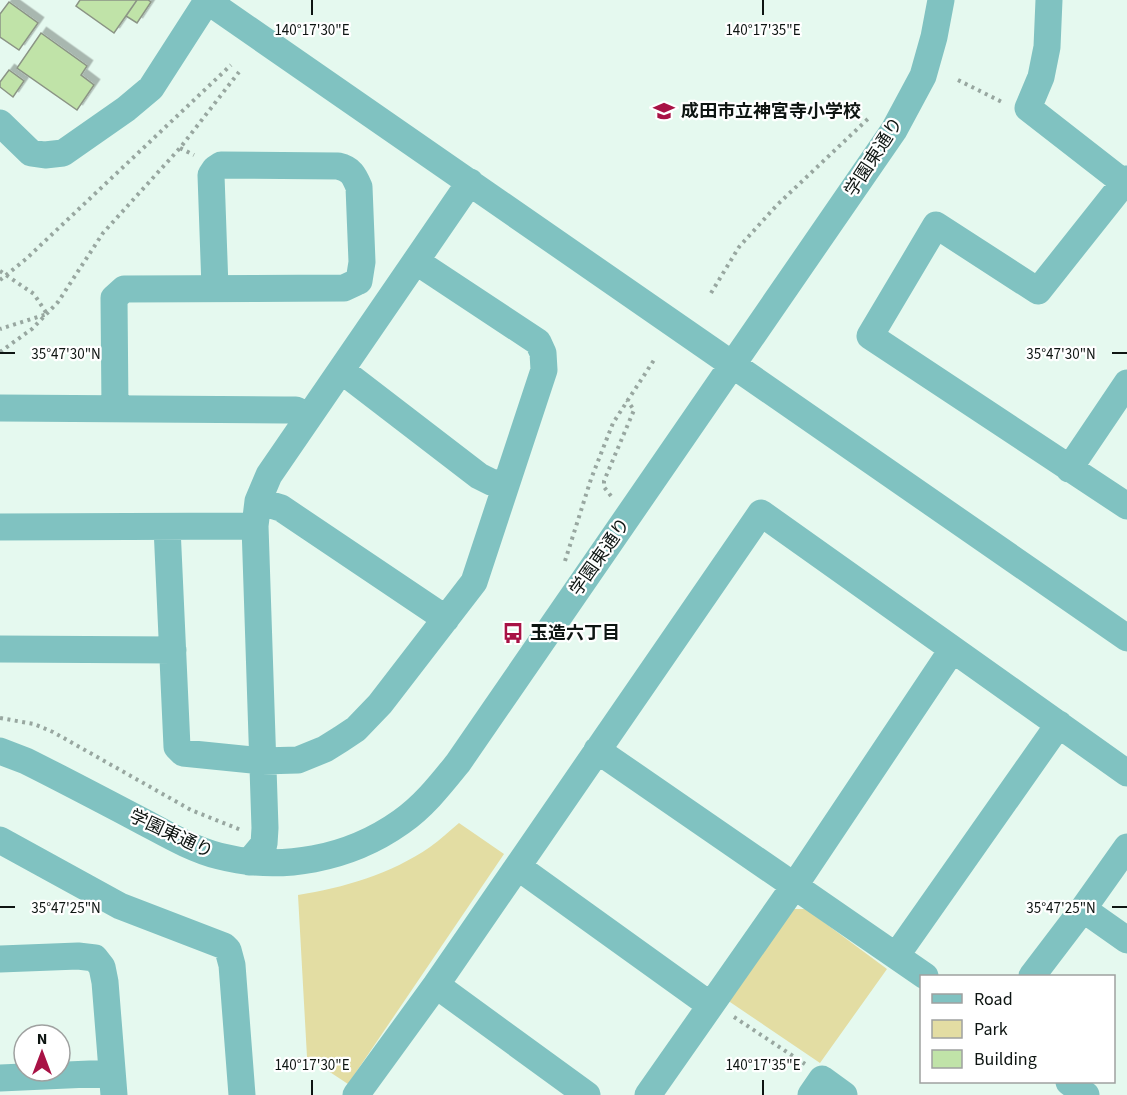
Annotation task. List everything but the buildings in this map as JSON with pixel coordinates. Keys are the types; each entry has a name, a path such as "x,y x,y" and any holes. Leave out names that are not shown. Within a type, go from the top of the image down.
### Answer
{"street":[{"path":"0,123 31,153 45,155 63,153 126,109 151,88 206,0 1127,638"},
{"name":"学園東通り","path":"0,751 26,761 180,841 216,856 249,862 304,861 341,852 401,822 428,799 458,763 894,130 923,76 941,0"},
{"path":"1049,0 1047,47 1041,77 1028,108 1126,182 1038,291 936,225 870,336 1127,506"},
{"path":"214,288 211,175 214,169 221,165 348,168 355,176 359,187 362,262 359,281"},
{"path":"249,862 264,844 257,514 269,475 470,182"},
{"path":"167,527 177,747 183,753 262,761 298,760 325,749 356,729 380,704 474,582 544,370 543,353 538,342 417,262"},
{"path":"359,281 387,303"},
{"path":"115,409 114,298 124,289 344,288 359,281"},
{"path":"341,370 479,476 506,485"},
{"path":"1069,469 1127,383"},
{"path":"0,408 296,410 308,417"},
{"path":"0,527 167,527 257,514 281,508 446,619"},
{"path":"356,1095 436,985 761,513 1127,773"},
{"path":"0,649 173,651"},
{"path":"648,1095 795,885 952,650"},
{"path":"896,956 1059,724"},
{"path":"597,750 924,975"},
{"path":"0,840 120,906 224,946 228,950 232,965 242,1095"},
{"path":"1033,975 1127,847"},
{"path":"518,867 710,1005"},
{"path":"1083,909 1127,940"},
{"path":"0,959 78,956 95,958 102,967 105,982 113,1084 0,1078"},
{"path":"436,985 587,1095"},
{"path":"1070,1083 1086,1095"},
{"path":"817,1087 844,1095"}],"path":[{"path":"0,280 26,259 231,65"},
{"path":"0,352 32,329 47,314 77,275 103,233 180,148 239,72"},
{"path":"958,80 1015,108 1028,108"},
{"path":"711,293 740,247 777,205 876,108"},
{"path":"180,148 201,159"},
{"path":"0,271 34,294 47,314"},
{"path":"0,329 47,314"},
{"path":"611,496 604,487 604,481 634,410 627,400"},
{"path":"710,1005 715,1005 801,1061 817,1087"}],"green space":[{"path":"459,823 504,854 348,1084 307,1057 298,895 349,884 399,865 430,847"},
{"path":"790,909 806,909 887,969 820,1063 727,1000"}],"place":[{"name":"成田市立神宮寺小学校","path":"664,111"},
{"name":"玉造六丁目","path":"513,633"}]}
